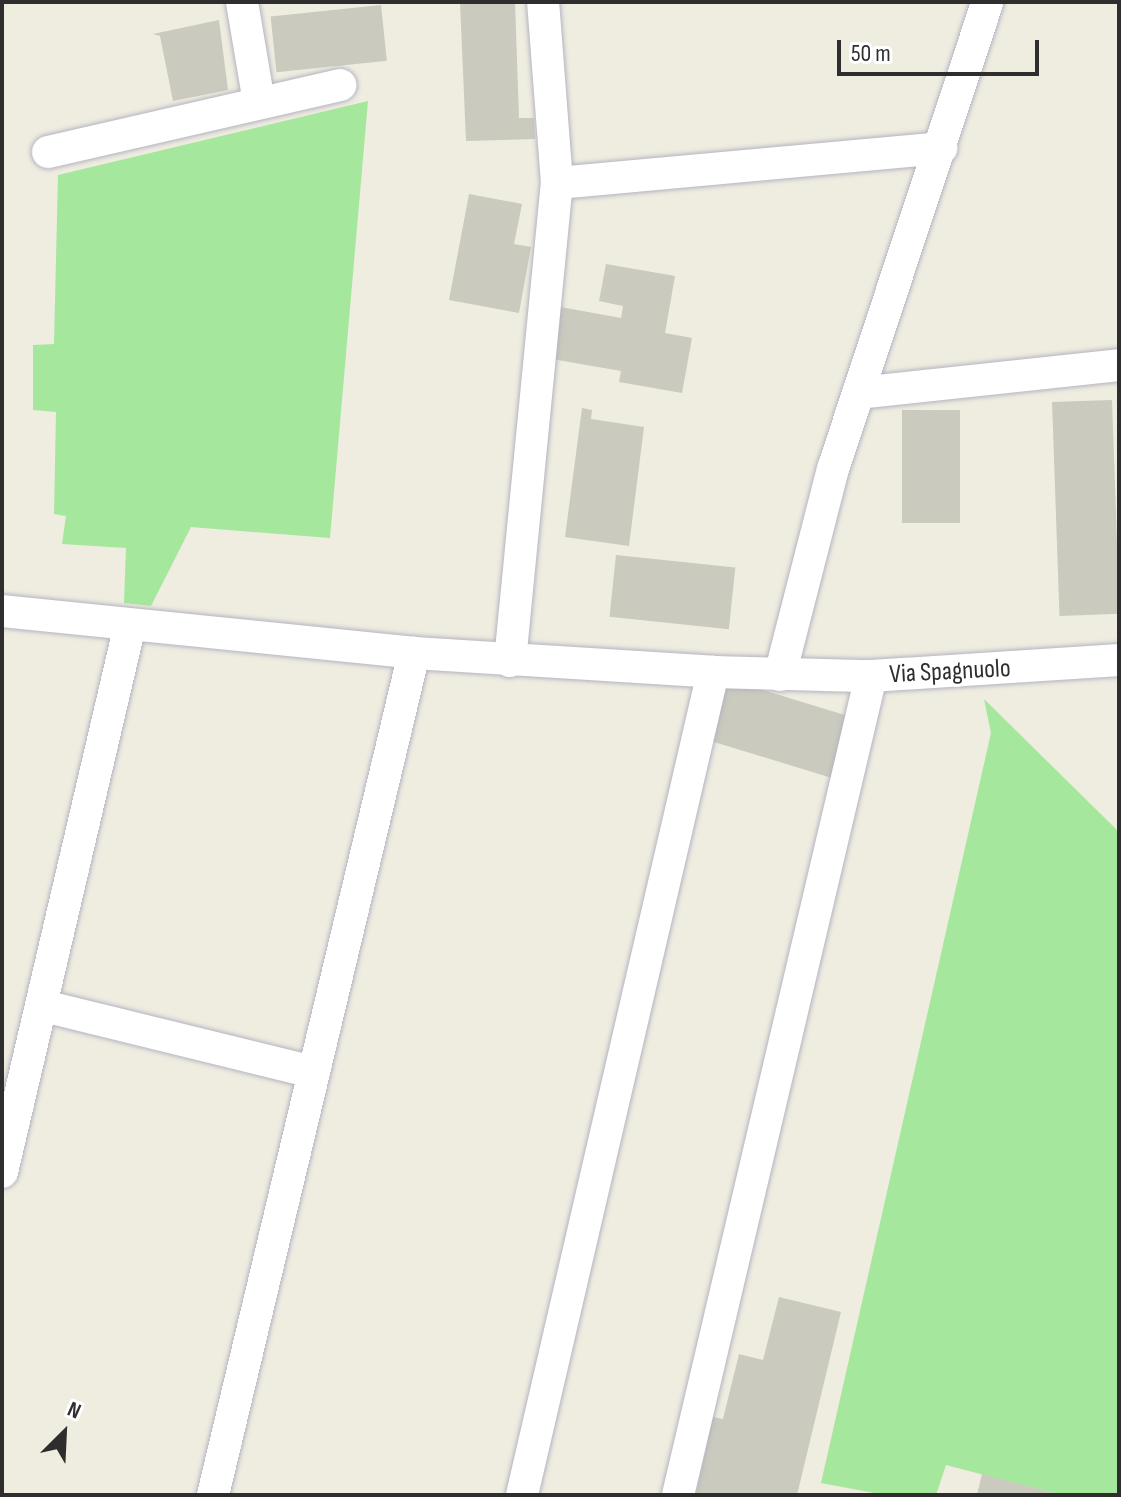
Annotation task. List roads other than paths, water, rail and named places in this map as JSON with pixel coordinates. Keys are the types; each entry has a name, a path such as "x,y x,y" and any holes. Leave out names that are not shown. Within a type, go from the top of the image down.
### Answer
{"street":[{"path":"242,2 259,103"},
{"path":"510,661 557,183 543,2"},
{"path":"780,675 833,469 987,2"},
{"path":"48,152 340,85"},
{"path":"557,183 941,148"},
{"path":"859,393 1119,365"},
{"name":"Via Spagnuolo","path":"2,611 510,661 780,675 871,676 1119,660"},
{"path":"2,1172 44,1006 130,625"},
{"path":"213,1495 414,653"},
{"path":"522,1495 713,672"},
{"path":"678,1495 871,676"},
{"path":"44,1006 313,1072"}]}
